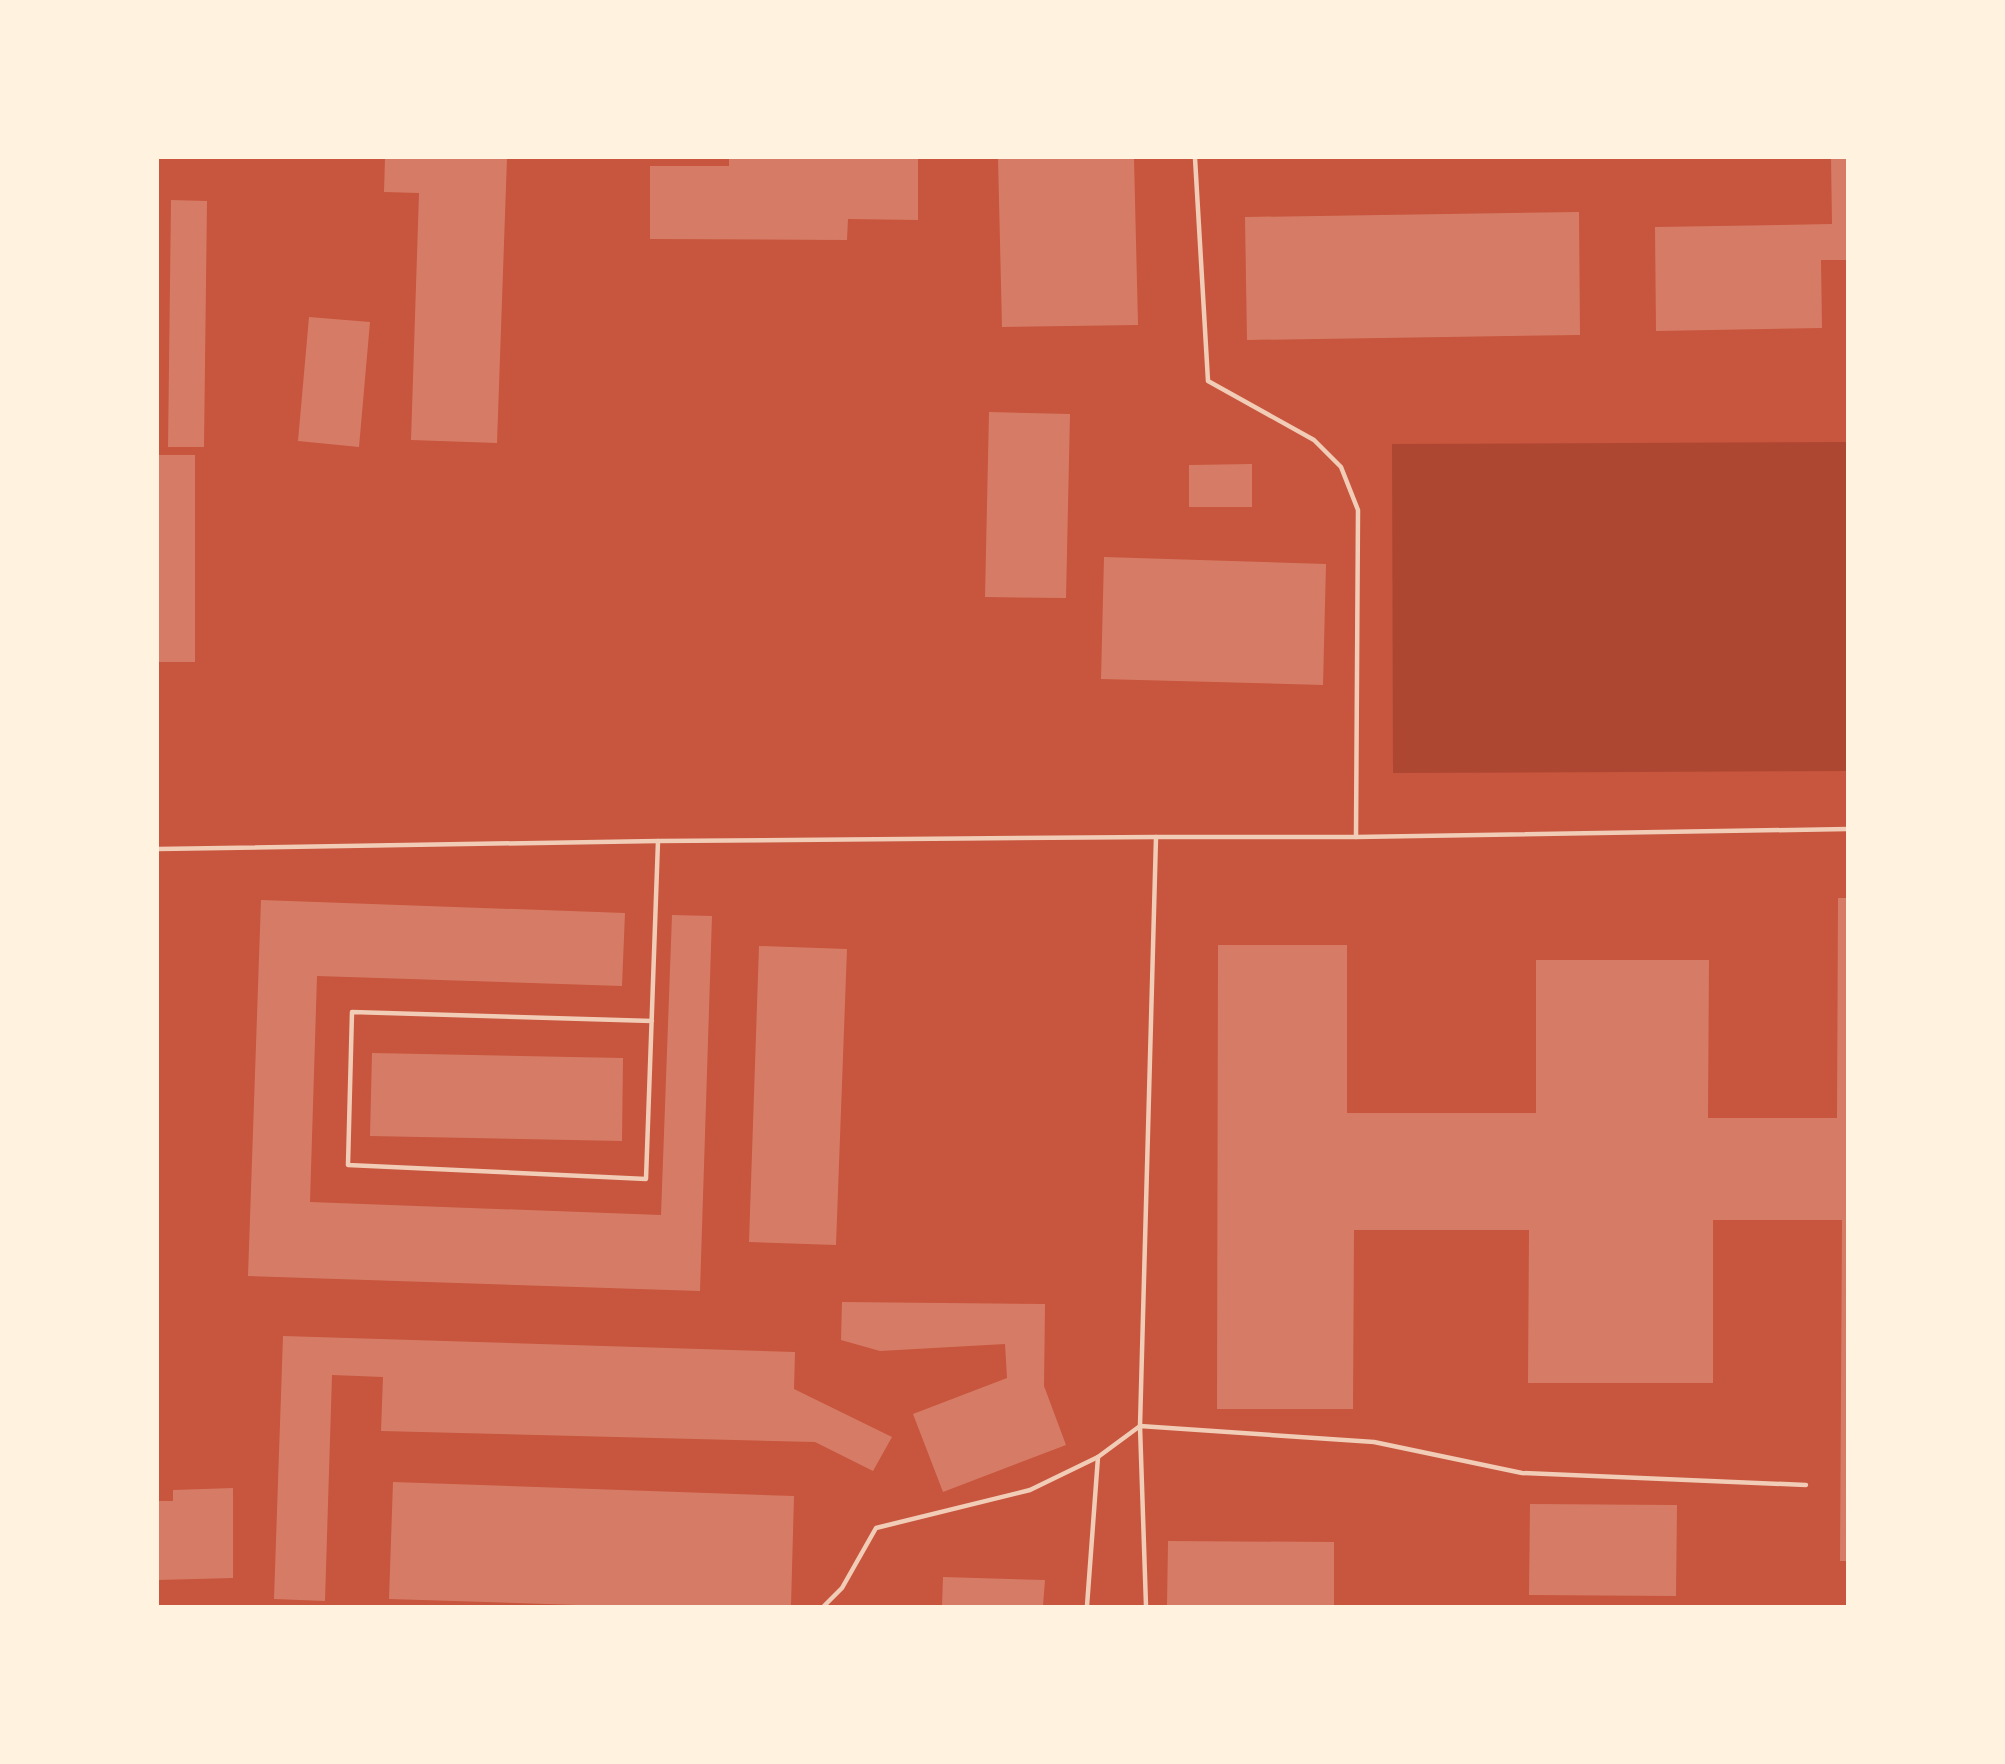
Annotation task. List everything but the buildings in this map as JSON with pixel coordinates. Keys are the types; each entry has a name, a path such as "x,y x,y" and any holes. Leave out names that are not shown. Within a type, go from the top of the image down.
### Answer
{"lane":[{"path":"1195,158 1208,381 1314,440 1341,467 1358,510 1356,837"},
{"path":"158,849 658,841 1356,837 1848,829"},
{"path":"1146,1606 1140,1426 1156,837"},
{"path":"652,1021 352,1012 348,1165 646,1179 652,1021 658,841"},
{"path":"824,1606 842,1588 876,1528 1030,1490 1098,1457 1140,1426 1374,1442 1522,1473 1806,1485"},
{"path":"1087,1606 1098,1457"}],"shaded area":[{"path":"1847,442 1847,771 1393,773 1392,444"}]}
